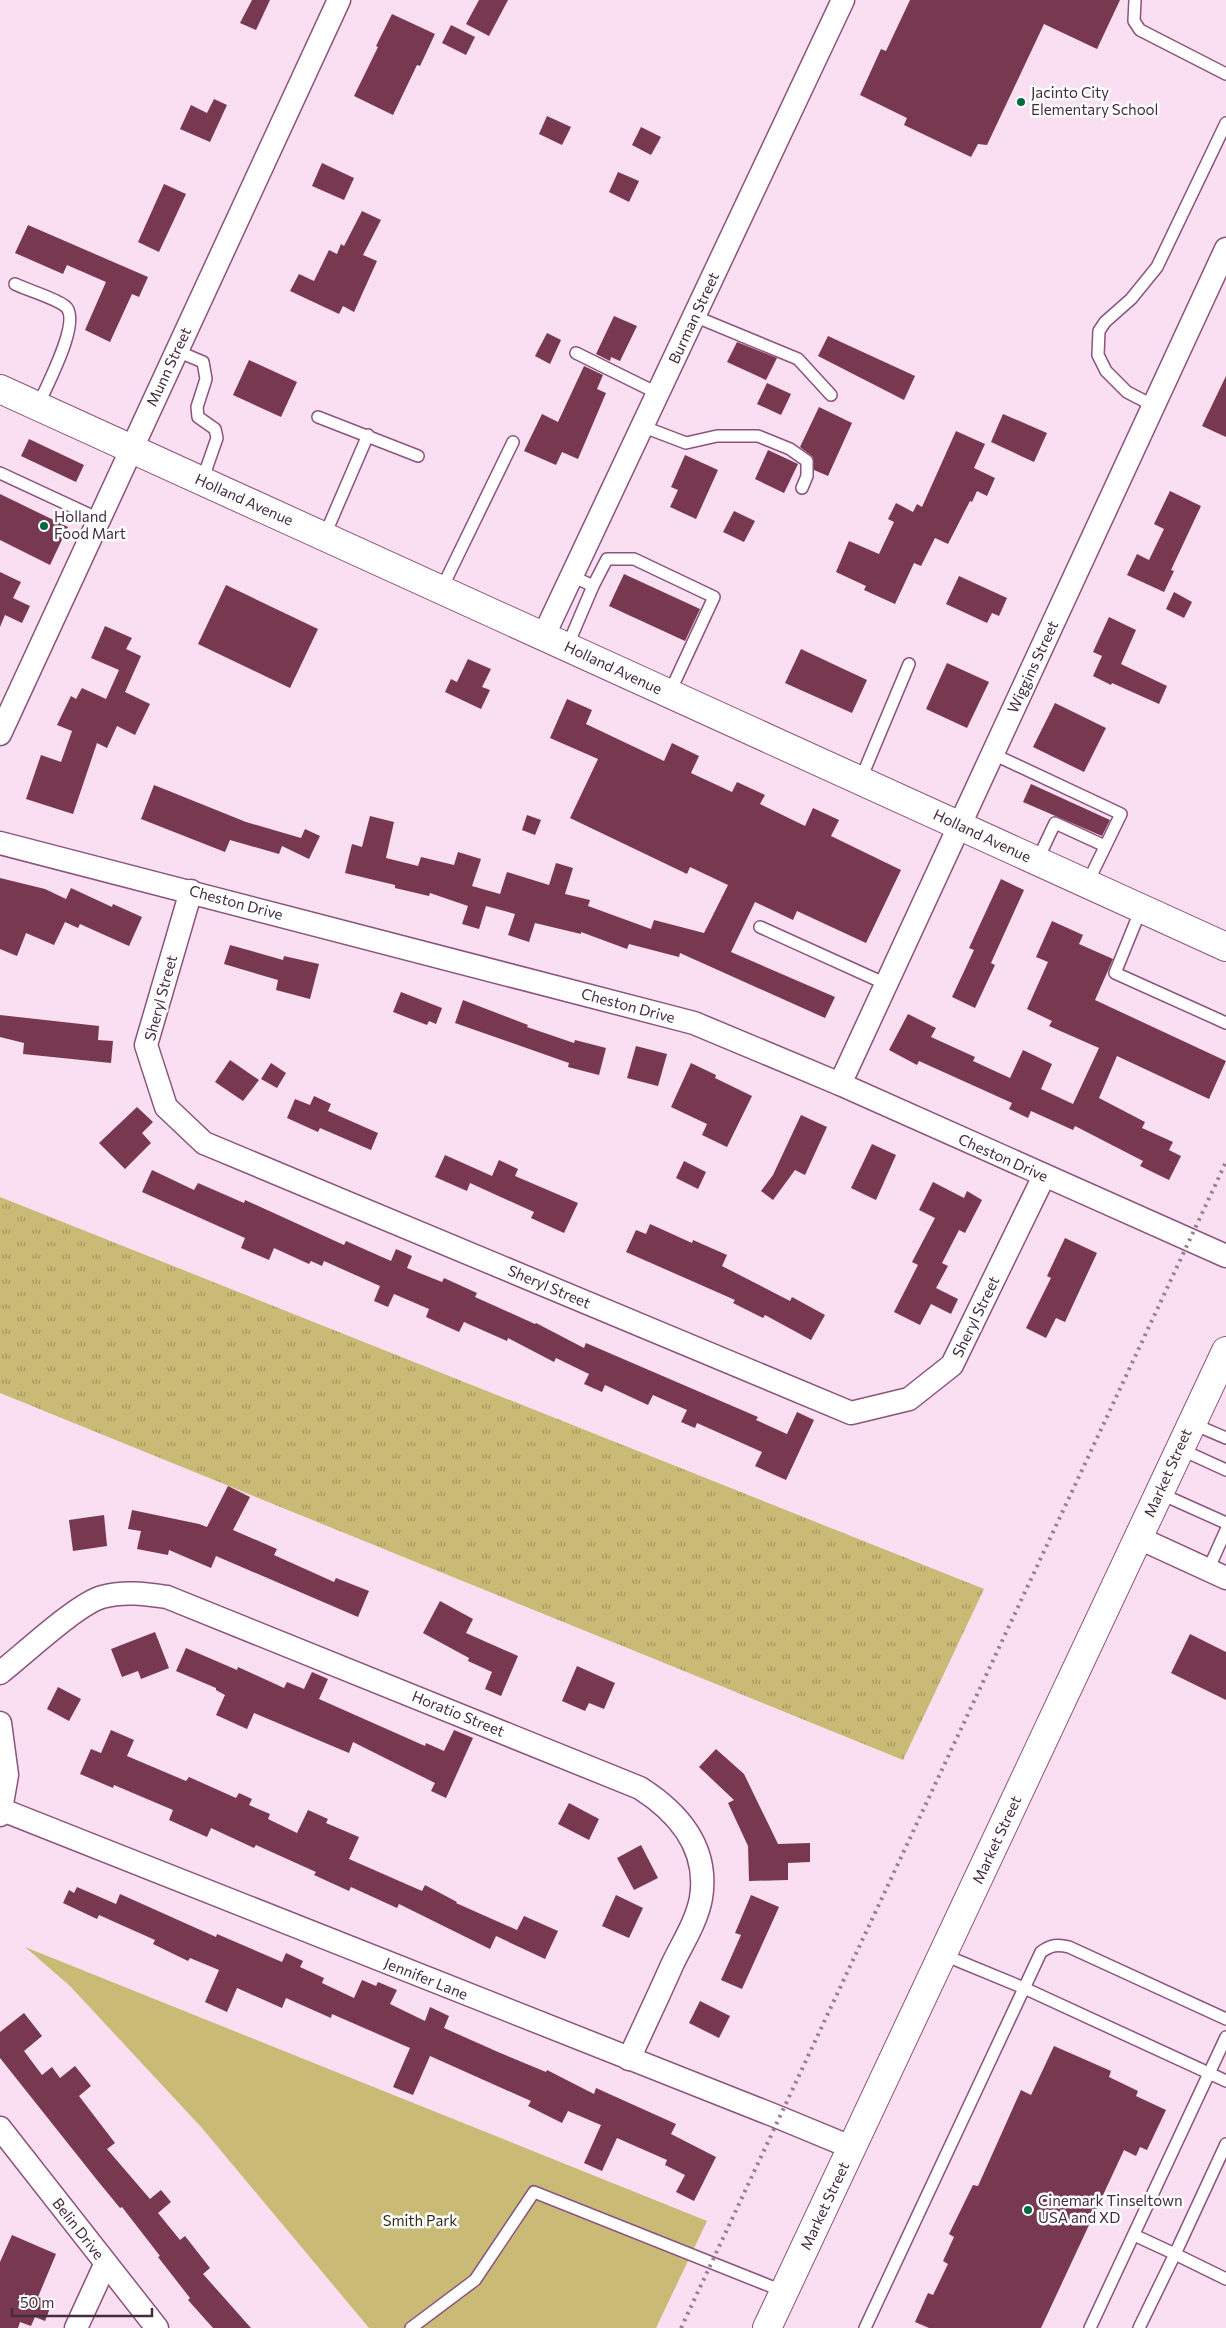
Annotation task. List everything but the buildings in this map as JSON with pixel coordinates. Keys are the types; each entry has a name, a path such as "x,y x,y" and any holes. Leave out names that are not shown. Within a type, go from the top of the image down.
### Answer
{"main road":[{"name":"Holland Avenue","path":"0,389 1226,947"},
{"name":"Market Street","path":"767,2328 944,1955 1226,1351"}],"street":[{"name":"Munn Street","path":"0,734 339,0"},
{"name":"Burman Street","path":"555,642 572,576 844,0"},
{"name":"Wiggins Street","path":"840,1084 1226,249"},
{"name":"Cheston Drive","path":"0,842 694,1023 840,1084 1226,1256"},
{"name":"Sheryl Street","path":"191,891 146,1045 166,1107 204,1143 851,1413 909,1399 952,1365 1044,1176"},
{"path":"1139,1538 1217,1574"},
{"name":"Horatio Street","path":"0,1673 70,1616 100,1597 135,1593 167,1596 640,1788 661,1801 681,1821 694,1845 701,1869 701,1898 691,1926 629,2059"},
{"path":"0,1723 7,1775 0,1811"},
{"name":"Jennifer Lane","path":"0,1811 853,2148"},
{"name":"Belin Drive","path":"0,2128 105,2265 157,2328"},
{"path":"76,2328 105,2265"}],"lane":[{"path":"1135,0 1134,21 1140,30 1226,74"},
{"path":"1154,406 1127,392 1106,371 1098,356 1099,331 1111,314 1131,299 1158,267 1226,124"},
{"path":"15,284 66,306 70,315 71,324 66,341 38,406"},
{"path":"694,316 798,359 831,396"},
{"path":"177,350 203,362 206,379 197,408 198,417 215,429 217,438 202,481"},
{"path":"576,353 658,394"},
{"path":"318,417 418,456"},
{"path":"644,427 686,443 717,436 758,436 790,449 807,461 808,476 802,488"},
{"path":"324,537 368,435"},
{"path":"441,590 513,442"},
{"path":"0,473 99,519"},
{"path":"555,642 593,586 607,560 634,559 714,597 669,694"},
{"path":"572,576 593,586"},
{"path":"860,781 909,664"},
{"path":"993,754 1121,814 1086,884"},
{"path":"1037,861 1055,823 1105,846"},
{"path":"1141,909 1115,973 1226,1023"},
{"path":"760,927 886,984"},
{"path":"1191,1423 1226,1438"},
{"path":"1179,1449 1226,1470"},
{"path":"1159,1493 1226,1523"},
{"path":"1217,1574 1226,1530"},
{"path":"865,2328 1040,1952 1049,1946 1059,1944 1226,2019"},
{"path":"944,1955 1024,1988 1226,2081"},
{"path":"1090,2328 1226,2037"},
{"path":"1139,2328 1226,2144"},
{"path":"411,2328 475,2280 534,2192 784,2292"},
{"path":"1134,2234 1226,2279"}],"green space":[{"path":"0,1197 984,1589 903,1760 0,1393"},
{"name":"Smith Park","path":"25,1947 707,2221 656,2328 369,2328 202,2128 70,1986"}],"railway":[{"path":"681,2328 1226,1162"}],"place":[{"name":"Jacinto City Elementary School","path":"1021,102"},
{"name":"Holland Food Mart","path":"44,526"},
{"name":"Cinemark Tinseltown USA and XD","path":"1028,2210"}]}
